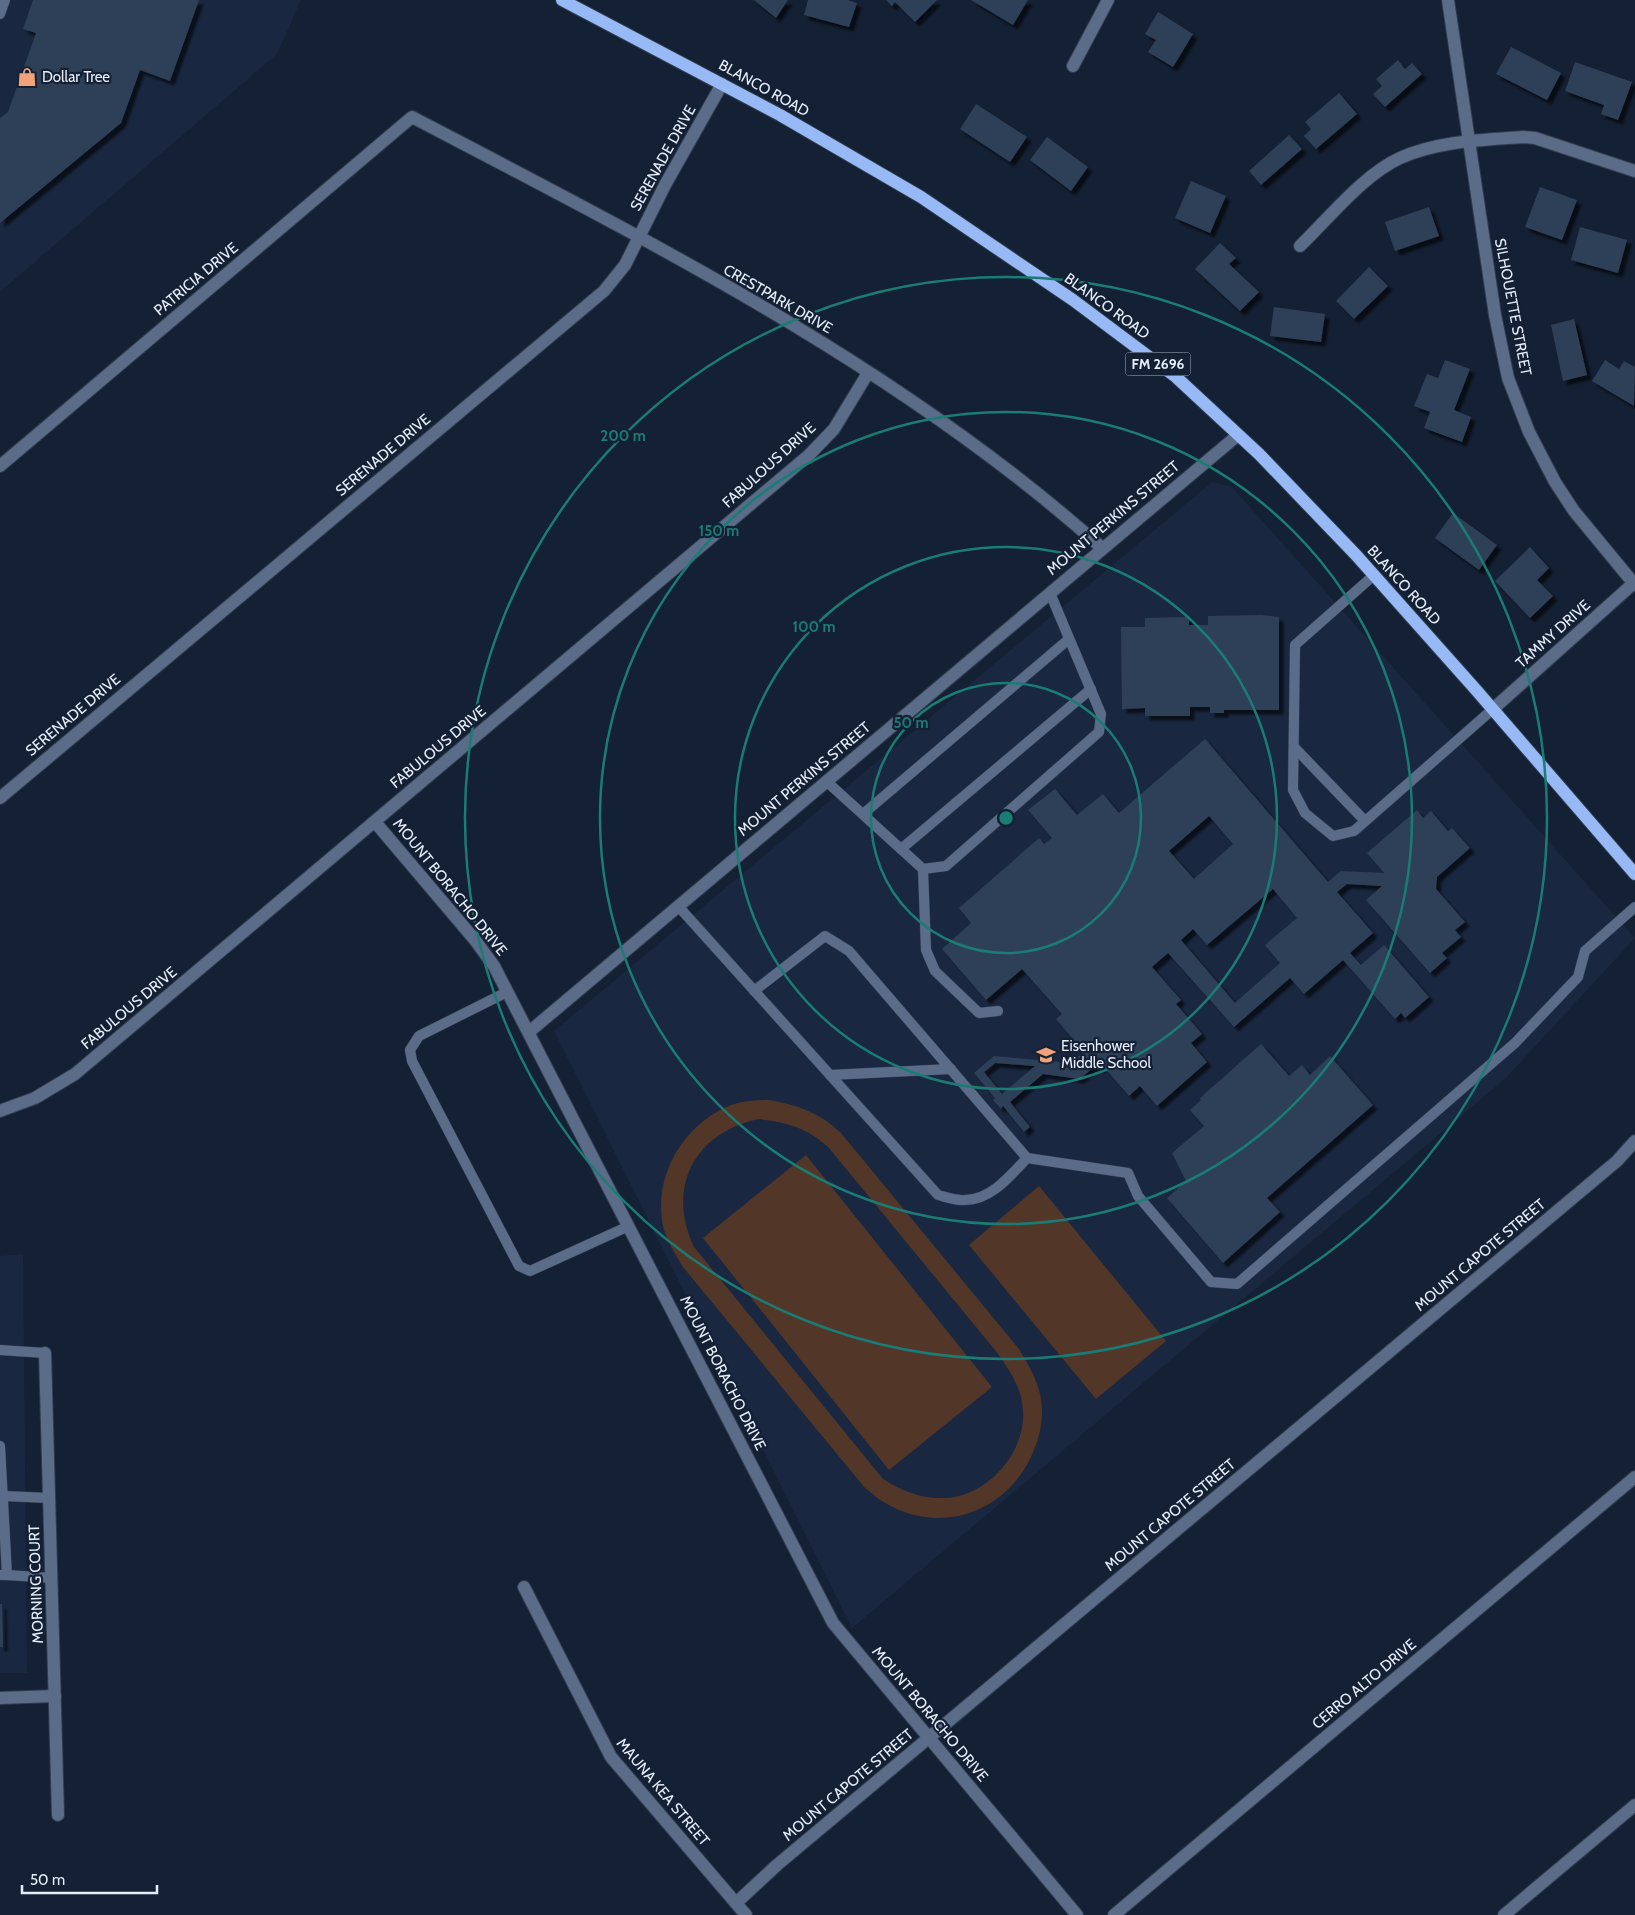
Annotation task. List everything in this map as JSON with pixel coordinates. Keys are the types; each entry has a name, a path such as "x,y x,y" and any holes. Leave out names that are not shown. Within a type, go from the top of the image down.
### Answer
{"main road":[{"name":"BLANCO ROAD","path":"562,0 722,84 921,196 1073,300 1176,377 1259,454 1373,576 1493,710 1635,874"}],"street":[{"path":"1073,66 1108,0"},
{"name":"SILHOUETTE STREET","path":"1448,0 1495,315 1508,378 1529,432 1555,482 1574,511 1635,583"},
{"name":"SERENADE DRIVE","path":"0,798 604,291 625,265 665,185 722,84"},
{"name":"CRESTPARK DRIVE","path":"412,117 639,235 835,351 958,433 1005,467 1055,506 1102,548"},
{"name":"PATRICIA DRIVE","path":"0,466 412,117"},
{"path":"1300,246 1373,175 1399,159 1441,146 1523,136 1536,138 1635,171"},
{"name":"FABULOUS DRIVE","path":"0,1111 35,1098 75,1074 809,455 834,429 868,373"},
{"name":"MOUNT PERKINS STREET","path":"529,1032 1238,435"},
{"name":"TAMMY DRIVE","path":"1493,710 1635,583"},
{"name":"MOUNT BORACHO DRIVE","path":"375,822 475,940 494,966 833,1623 1077,1915"},
{"name":"MOUNT CAPOTE STREET","path":"736,1903 777,1865 1617,1162 1635,1142"},
{"name":"MORNING COURT","path":"45,1353 58,1815"},
{"name":"CERRO ALTO DRIVE","path":"1114,1915 1635,1477"},
{"name":"MAUNA KEA STREET","path":"524,1587 611,1757 736,1903"},
{"path":"0,1698 55,1696"},
{"path":"1504,1915 1635,1805"},
{"path":"736,1903 746,1915"}],"lane":[{"path":"0,14 5,0"},
{"path":"1373,576 1295,645 1294,790 1305,812 1333,836 1354,831 1493,710"},
{"path":"924,869 946,866 1099,732 1101,714 1050,593"},
{"path":"863,814 1069,638"},
{"path":"901,849 1091,689"},
{"path":"1294,747 1365,822"},
{"path":"826,781 924,869 926,950 935,971 979,1012 998,1011"},
{"path":"678,906 938,1195 964,1200 983,1197 1004,1182 1027,1158"},
{"path":"754,991 825,936 849,951 1027,1158 1128,1172 1138,1196 1211,1282 1237,1284 1515,1043 1578,978 1585,950 1635,906"},
{"path":"507,992 419,1036 410,1050 412,1061 519,1266 530,1272 629,1226"},
{"path":"830,1075 951,1069"},
{"path":"0,1350 45,1353"},
{"path":"0,1446 4,1575 52,1578"},
{"path":"3,1496 49,1498"}],"shaded area":[{"path":"0,0 301,0 277,54 0,292"},
{"name":"Eisenhower Middle School","path":"1212,482 1232,487 1635,938 1505,1079 852,1628 554,1031"},
{"path":"769,1100 790,1104 817,1115 841,1133 1019,1349 1029,1365 1040,1394 1042,1410 1037,1442 1020,1476 1005,1492 988,1504 970,1513 949,1517 929,1517 908,1513 887,1504 865,1488 683,1267 672,1249 664,1230 661,1210 662,1191 667,1173 685,1139 698,1125 731,1105","holes":["758,1119 787,1124 805,1131 829,1148 999,1355 1011,1374 1018,1388 1023,1410 1018,1442 1001,1470 975,1490 960,1496 944,1498 927,1497 905,1491 883,1479 694,1247 686,1225 683,1204 685,1184 691,1166 702,1150 717,1137 736,1126"]},
{"path":"806,1155 992,1387 889,1470 703,1238"},
{"path":"1039,1186 1166,1341 1096,1399 969,1245"},
{"path":"23,1254 27,1673 0,1673 0,1256"}],"building":[{"path":"33,0 199,0 170,81 140,70 121,123 0,223 0,118 8,112 36,33 23,29"},
{"path":"754,0 788,0 776,18"},
{"path":"808,0 848,0 857,3 849,27 804,15"},
{"path":"886,0 937,0 915,22 895,2 892,6"},
{"path":"971,0 1028,0 1013,25"},
{"path":"1158,12 1193,34 1173,67 1148,52 1156,40 1145,34"},
{"path":"1511,47 1561,73 1547,100 1496,74"},
{"path":"1398,60 1405,69 1412,63 1422,74 1385,107 1373,94 1382,86 1376,79"},
{"path":"1575,62 1632,82 1618,120 1601,114 1604,105 1565,91"},
{"path":"1339,93 1357,114 1316,149 1304,136 1311,129 1305,122"},
{"path":"976,104 1027,137 1010,162 960,129"},
{"path":"1289,135 1302,149 1261,185 1249,171"},
{"path":"1047,137 1088,167 1071,191 1030,160"},
{"path":"1191,181 1226,196 1210,233 1175,218"},
{"path":"1540,187 1577,200 1562,240 1525,227"},
{"path":"1429,207 1439,236 1395,251 1385,222"},
{"path":"1580,227 1627,240 1618,273 1571,260"},
{"path":"1220,243 1236,258 1229,264 1259,292 1240,311 1195,269"},
{"path":"1369,267 1388,286 1354,319 1336,301"},
{"path":"1274,307 1325,314 1321,342 1270,336"},
{"path":"1574,319 1587,375 1563,381 1551,325"},
{"path":"1445,360 1470,369 1454,410 1471,417 1462,442 1424,428 1430,412 1414,406 1427,374 1438,378"},
{"path":"1605,360 1619,369 1624,361 1635,367 1634,406 1592,381"},
{"path":"1453,513 1497,545 1479,570 1435,538"},
{"path":"1530,547 1549,568 1537,580 1553,596 1530,618 1495,581"},
{"path":"1261,615 1279,617 1279,710 1224,710 1224,713 1210,713 1210,707 1190,707 1190,716 1145,716 1145,708 1122,709 1121,627 1145,627 1145,618 1189,617 1189,625 1208,625 1208,616"},
{"path":"1205,739 1328,882 1341,871 1384,873 1367,853 1417,810 1423,818 1431,811 1448,831 1452,828 1470,848 1437,877 1436,889 1465,922 1455,930 1461,937 1442,953 1447,958 1430,973 1366,900 1382,886 1347,884 1337,892 1373,933 1350,953 1361,965 1384,945 1429,997 1405,1018 1401,1013 1395,1019 1343,960 1304,994 1290,978 1234,1027 1168,953 1152,967 1181,1000 1176,1004 1202,1034 1191,1043 1207,1062 1157,1106 1140,1086 1129,1096 1103,1066 1099,1069 1096,1065 1080,1079 1043,1074 1010,1102 1030,1127 1024,1132 1003,1106 1001,1109 993,1100 995,1098 974,1073 994,1056 1071,1063 1084,1052 1056,1019 1062,1014 1022,969 986,1000 942,949 971,923 959,908 1039,838 1044,844 1052,838 1028,810 1055,789 1077,815 1103,794 1119,813","holes":["1209,816 1233,844 1194,879 1169,851","1273,889 1297,918 1265,945 1280,963 1235,1003 1181,940 1193,929 1207,945","995,1063 1035,1066 1002,1094 984,1072"]},
{"path":"1261,1044 1289,1076 1302,1065 1310,1075 1330,1056 1373,1105 1267,1198 1280,1212 1223,1263 1167,1198 1186,1181 1172,1153 1204,1126 1190,1110 1201,1100 1200,1098"},
{"path":"0,1604 2,1604 3,1647 0,1647"}],"place":[{"name":"Dollar Tree","path":"27,77"},
{"name":"Eisenhower Middle School","path":"1046,1055"}]}
